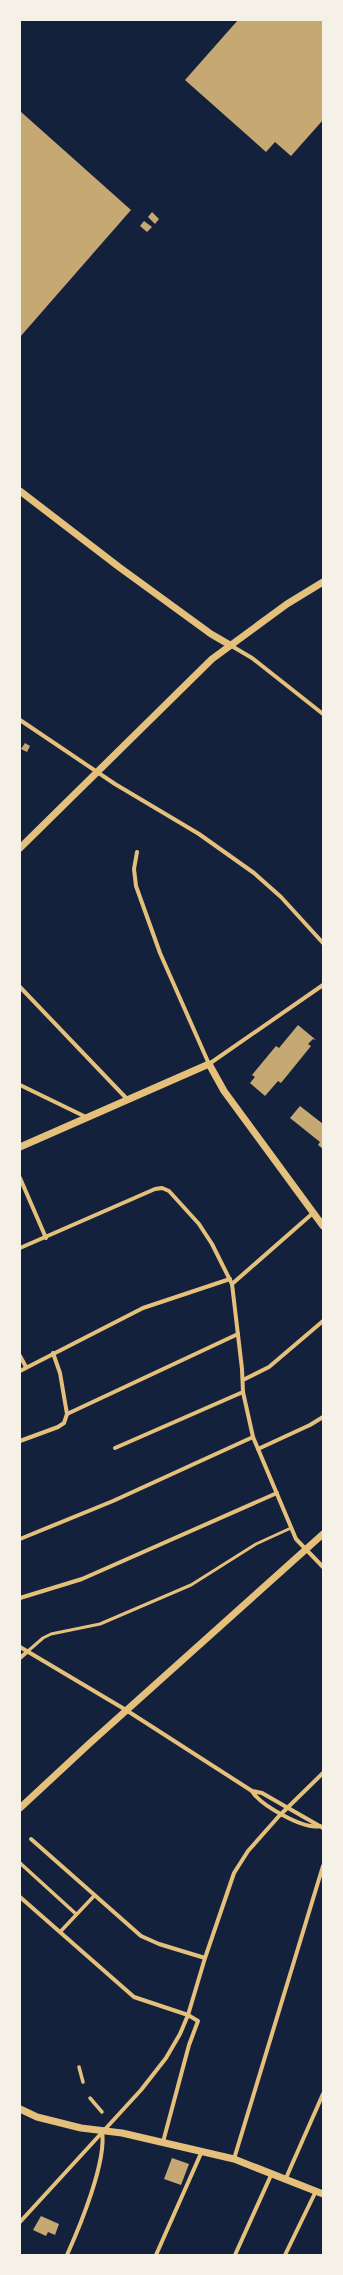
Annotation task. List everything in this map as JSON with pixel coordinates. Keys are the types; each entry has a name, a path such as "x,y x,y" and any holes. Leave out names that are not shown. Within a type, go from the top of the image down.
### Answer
{"street":[{"path":"20,491 193,621 252,658 323,714"},
{"path":"20,848 188,681 230,645 287,604 323,582"},
{"path":"20,720 97,771 199,834 254,873 281,897 323,943"},
{"path":"137,852 134,869 136,886 162,958 209,1064 224,1091 323,1226"},
{"path":"20,1148 129,1100 167,1081 209,1064 323,985"},
{"path":"20,987 129,1100"},
{"path":"20,1086 88,1118"},
{"path":"20,1178 46,1238"},
{"path":"20,1248 46,1238 155,1189 162,1188 169,1191 199,1224 212,1244 230,1279 232,1284 238,1334 243,1392 254,1437 296,1539 323,1567"},
{"path":"232,1284 313,1213"},
{"path":"20,1370 143,1308 230,1279"},
{"path":"243,1380 269,1367 323,1322"},
{"path":"67,1414 238,1334"},
{"path":"20,1441 58,1427 64,1423 67,1414 60,1373 53,1353"},
{"path":"20,1356 26,1367"},
{"path":"115,1448 243,1392"},
{"path":"258,1449 304,1428 323,1417"},
{"path":"20,1539 113,1502 254,1437"},
{"path":"20,1598 82,1579 277,1493"},
{"path":"20,1808 126,1710 323,1534"},
{"path":"20,1647 126,1710 252,1791 262,1793 312,1820 321,1827"},
{"path":"20,1658 28,1651"},
{"path":"20,2222 154,2074 180,2034 188,2015 205,1958 234,1873 248,1852 287,1807 323,1773"},
{"path":"252,1791 256,1797 282,1813 307,1826 321,1827"},
{"path":"31,1839 141,1936 160,1944 205,1958"},
{"path":"20,1863 76,1914"},
{"path":"234,2160 323,1866"},
{"path":"60,1932 94,1896"},
{"path":"20,1897 134,1997 188,2015 198,2021 189,2045 163,2142"},
{"path":"79,2067 83,2082"},
{"path":"286,2178 323,2094"},
{"path":"90,2098 102,2112"},
{"path":"20,2108 47,2120 202,2151 272,2173 320,2192 285,2255"},
{"path":"67,2255 98,2169 104,2140 102,2131"},
{"path":"156,2255 202,2151"},
{"path":"235,2255 272,2173"}],"lane":[{"path":"28,1651 43,1638 51,1634 100,1624 191,1585 256,1544 291,1528"}],"building":[{"path":"238,20 323,20 323,120 291,156 275,142 266,152 185,80"},
{"path":"20,111 131,210 20,337"},
{"path":"152,212 159,219 155,224 148,217"},
{"path":"144,221 152,227 147,232 140,226"},
{"path":"25,743 30,746 27,752 21,749"},
{"path":"298,1025 316,1040 313,1039 308,1044 311,1046 281,1083 278,1081 265,1096 250,1083 255,1077 252,1075 276,1046 279,1048"},
{"path":"300,1106 323,1124 323,1149 318,1145 320,1142 290,1118"},
{"path":"172,2158 189,2164 181,2185 164,2179"},
{"path":"41,2216 59,2224 55,2235 48,2232 46,2236 33,2230"}]}
